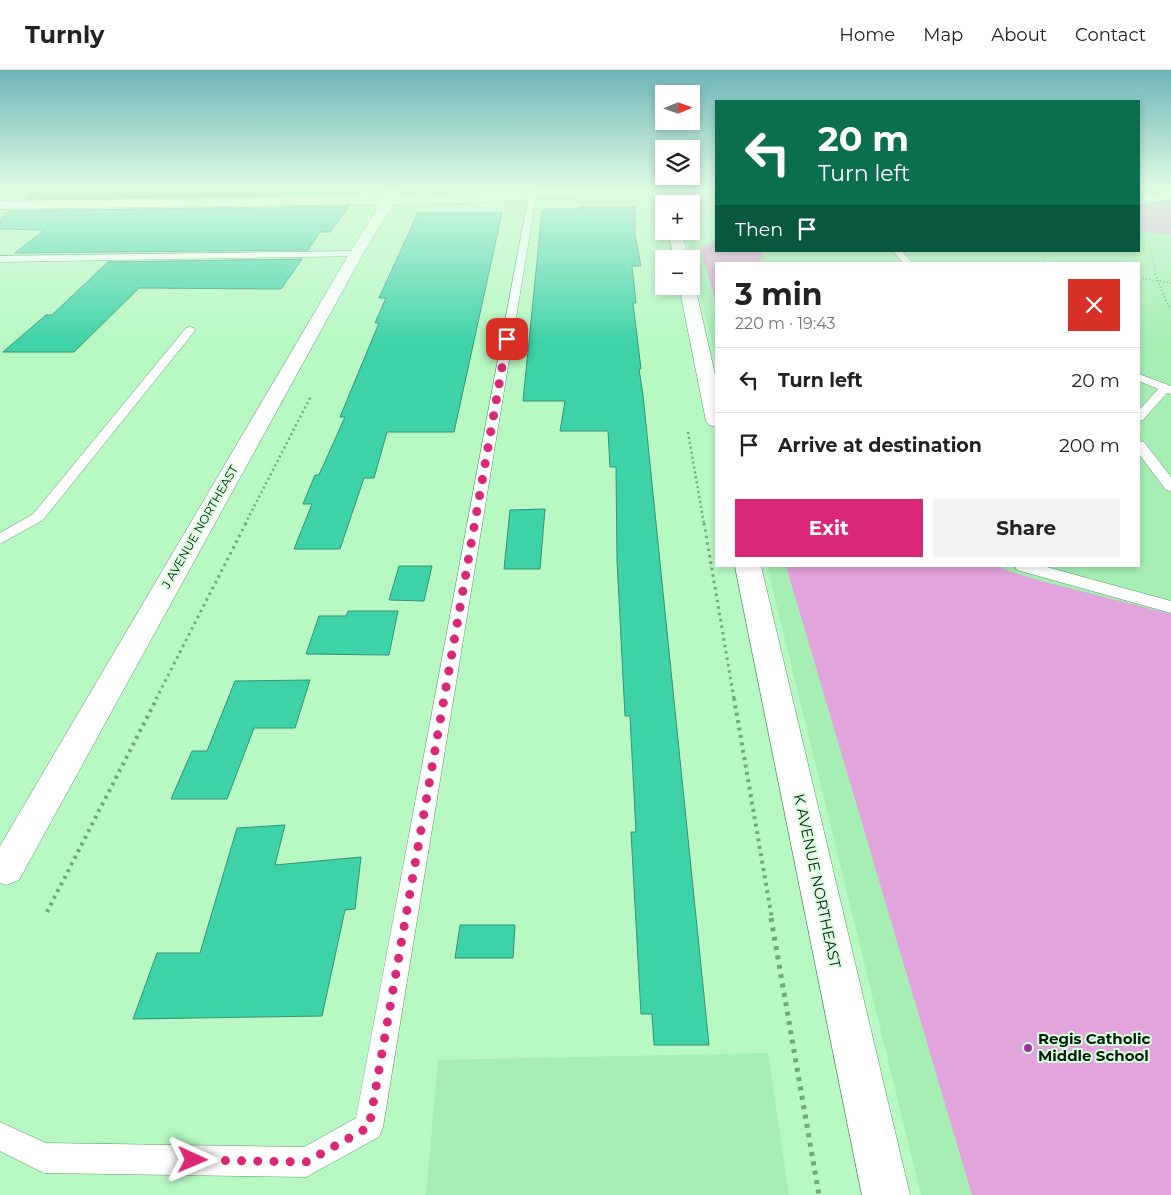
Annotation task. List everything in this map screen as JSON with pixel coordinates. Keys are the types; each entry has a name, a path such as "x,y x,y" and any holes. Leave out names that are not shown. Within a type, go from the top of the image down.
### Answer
{"street":[{"name":"J AVENUE NORTHEAST","path":"2,869 365,240"},
{"path":"689,295 715,416"},
{"name":"K AVENUE NORTHEAST","path":"748,567 886,1195"}],"lane":[{"path":"0,1136 44,1158 306,1162 369,1127 523,240"},
{"path":"898,252 907,262"},
{"path":"0,259 356,254"},
{"path":"0,539 38,517 190,330"},
{"path":"1140,377 1168,389 1140,416"},
{"path":"1140,446 1171,487"},
{"path":"1027,567 1171,607"}],"path":[{"path":"1150,240 1151,260 1156,280 1170,310"},
{"path":"1039,252 1046,262"},
{"path":"1140,278 1171,283"},
{"path":"47,912 313,391"},
{"path":"688,430 819,1195"}],"shaded area":[{"path":"1140,240 1171,240 1171,1195 921,1195 767,567 1140,567 1140,262 715,262 715,355 700,293 700,250 690,250 688,243 715,242 715,252 1140,252"},
{"path":"715,244 715,252 762,252 761,260 759,262 715,262 715,299 700,247"},
{"path":"786,567 1001,567 1045,582 1171,614 1171,1195 972,1195"},
{"path":"768,1053 789,1195 426,1195 438,1060"}],"building":[{"path":"32,240 315,240 308,250 15,253"},
{"path":"406,240 496,240 454,432 387,432 374,478 364,478 340,549 294,549 312,504 303,504 315,475 319,475 345,417 340,417 379,323 375,323 386,298 379,298"},
{"path":"539,240 636,240 641,266 632,266 636,303 633,303 709,1045 654,1045 652,1014 641,1014 631,832 636,832 630,716 625,716 617,560 616,467 610,467 608,431 560,431 565,401 523,401"},
{"path":"302,259 281,289 139,288 74,352 3,352 46,315 52,315 108,262"},
{"path":"545,509 540,569 504,569 510,510"},
{"path":"399,566 432,566 424,601 389,600"},
{"path":"348,611 398,611 389,655 306,654 319,616 346,616"},
{"path":"310,680 295,728 254,728 227,799 171,799 192,751 207,751 235,681"},
{"path":"285,825 275,865 361,857 355,909 345,910 322,1016 133,1019 157,953 200,953 237,828"},
{"path":"460,925 515,925 513,958 455,958"}],"place":[{"name":"Regis Catholic Middle School","path":"1028,1048"}],"route":[{"path":"193,1160 306,1162 369,1127 507,339"}]}
